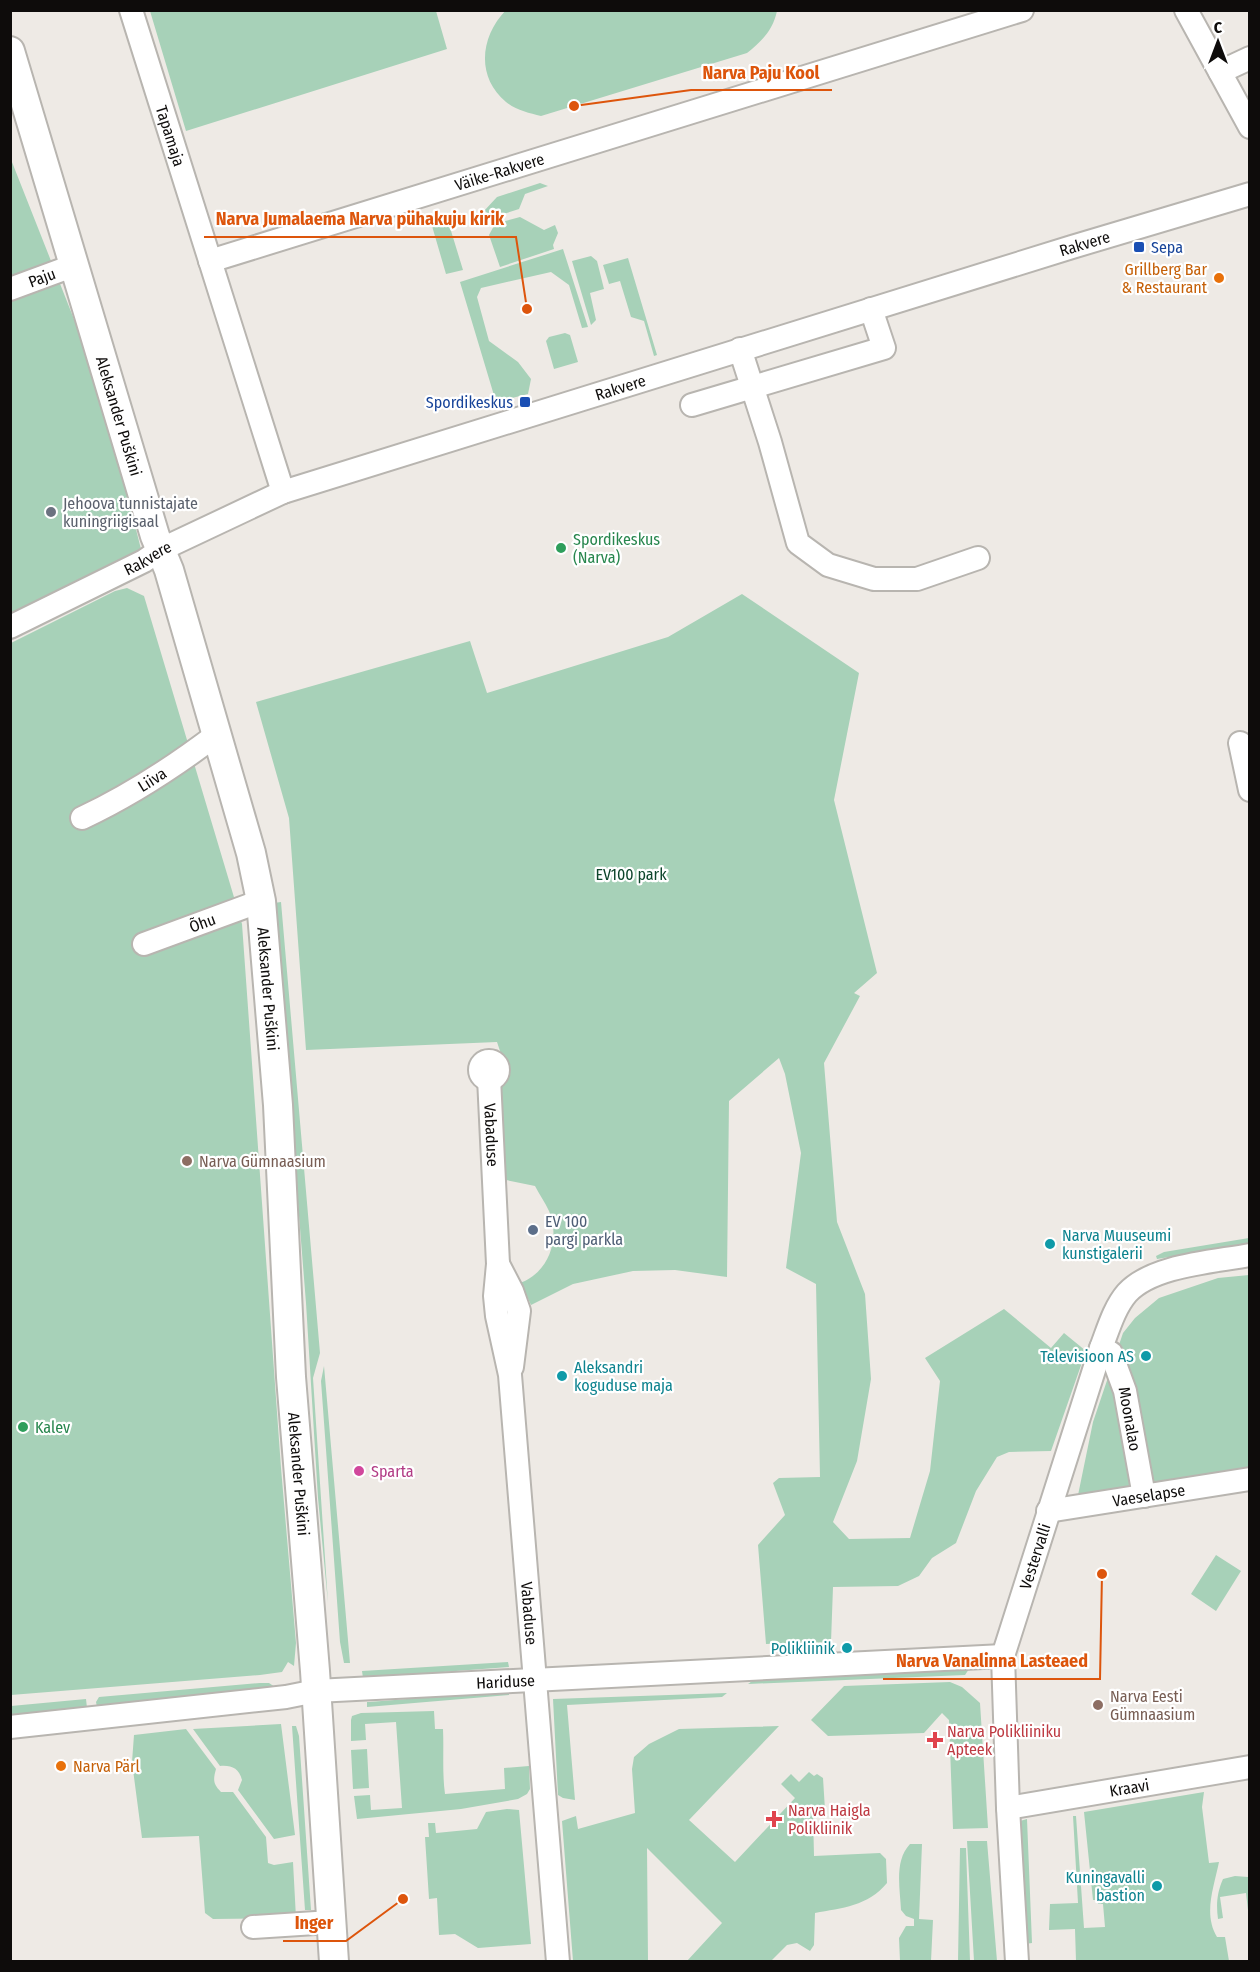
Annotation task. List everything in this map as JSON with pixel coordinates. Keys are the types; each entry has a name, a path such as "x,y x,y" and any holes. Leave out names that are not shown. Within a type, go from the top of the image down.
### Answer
{"main road":[{"name":"Aleksander Puškini","path":"10,51 160,550 169,570 251,853 261,901 278,1105 291,1377 316,1691 334,1962"}],"street":[{"name":"Tapamaja","path":"131,10 210,261"},
{"name":"Väike-Rakvere","path":"210,261 1022,10"},
{"path":"1186,10 1250,127"},
{"path":"1220,72 1250,58"},
{"name":"Rakvere","path":"10,627 144,561 160,550 283,492 740,349 1250,194"},
{"path":"210,261 283,492"},
{"name":"Paju","path":"10,289 75,265"},
{"path":"692,405 884,348 871,309"},
{"path":"740,349 770,442 798,543 828,565 874,579 917,579 978,558"},
{"name":"Liiva","path":"82,818 106,807 194,752 216,735"},
{"path":"1240,743 1250,790"},
{"name":"Õhu","path":"144,944 261,901"},
{"name":"Vabaduse","path":"489,1078 498,1264 495,1296 510,1375 558,1962"},
{"name":"Vestervalli","path":"1017,1962 1008,1808 1003,1656 1101,1348 1119,1304 1127,1293 1142,1280 1175,1268 1250,1255"},
{"name":"Moonalao","path":"1101,1348 1111,1353 1125,1391 1144,1496"},
{"name":"Vaeselapse","path":"1048,1511 1250,1479"},
{"name":"Hariduse","path":"10,1727 286,1697 316,1691 1003,1656"},
{"name":"Kraavi","path":"1008,1808 1250,1767"},
{"path":"253,1927 331,1922"}],"green space":[{"path":"506,10 777,11 766,35 747,53 541,116 523,111 506,102 496,92 486,69 485,57 491,32"},
{"path":"150,11 436,11 447,49 186,131"},
{"path":"10,157 83,342 122,474 144,561 10,627"},
{"path":"540,183 548,186 525,194 519,209 494,217 484,211 497,197"},
{"path":"520,217 544,230 555,225 558,233 553,245 554,249 500,267 489,235 495,224"},
{"path":"448,221 463,270 446,274 432,226"},
{"path":"563,249 588,327 582,328 569,285 551,272 481,288 477,297 489,341 518,362 531,379 528,394 496,402 460,282"},
{"path":"591,256 597,261 604,289 590,293 596,320 591,325 572,261"},
{"path":"628,258 657,355 654,356 644,321 631,317 620,281 609,284 603,265"},
{"path":"565,333 570,335 578,362 554,369 546,341 549,337"},
{"path":"127,588 144,596 242,924 281,1468 296,1643 294,1666 288,1662 282,1672 260,1675 11,1695 11,643 115,591"},
{"name":"EV100 park","path":"742,594 859,673 834,800 877,973 854,993 860,996 824,1063 837,1222 865,1294 871,1379 857,1461 833,1522 849,1539 910,1538 930,1471 940,1381 925,1358 1004,1309 1051,1348 1064,1333 1086,1351 1051,1451 1009,1452 997,1457 976,1491 956,1543 932,1558 919,1576 898,1586 833,1587 831,1642 766,1644 758,1545 785,1515 773,1483 779,1478 820,1477 816,1284 786,1268 801,1153 785,1074 779,1058 729,1101 727,1277 675,1270 633,1271 573,1284 531,1305 525,1292 513,1285 528,1279 544,1265 552,1248 552,1220 535,1186 501,1179 498,1081 504,1067 497,1042 306,1050 289,818 256,702 470,641 487,693 668,637"},
{"path":"281,902 320,1353 313,1378 328,1603 318,1498 306,1303 274,903"},
{"path":"1249,1238 1249,1244 1157,1259 1156,1256 1164,1252"},
{"path":"1249,1275 1249,1474 1077,1500 1093,1422 1123,1333 1135,1318 1159,1298 1218,1278"},
{"path":"324,1366 350,1663 344,1663 340,1642 321,1381"},
{"path":"1216,1555 1241,1571 1216,1611 1191,1594"},
{"path":"508,1662 509,1667 363,1678 362,1671"},
{"path":"969,1669 965,1675 748,1684 755,1679"},
{"path":"950,1682 962,1687 980,1703 988,1828 953,1829 949,1720 942,1713 924,1733 828,1736 811,1720 844,1686"},
{"path":"269,1683 275,1687 97,1707 96,1702 99,1697"},
{"path":"509,1691 509,1695 367,1707 367,1702"},
{"path":"727,1693 722,1697 567,1705 575,1800 558,1795 553,1699"},
{"path":"86,1699 87,1708 11,1718 11,1706"},
{"path":"434,1711 435,1729 443,1729 445,1794 505,1789 504,1768 529,1766 530,1789 527,1794 518,1799 461,1809 357,1819 354,1796 370,1795 371,1810 402,1808 396,1722 365,1724 366,1740 351,1741 352,1716 361,1713"},
{"path":"281,1724 295,1835 274,1839 238,1790 242,1780 237,1770 228,1766 220,1766 193,1729"},
{"path":"292,1726 296,1726 299,1736 311,1910 305,1910"},
{"path":"779,1726 689,1820 735,1862 795,1798 781,1784 791,1774 799,1782 809,1772 814,1776 817,1774 823,1778 825,1810 813,1812 814,1856 880,1853 886,1859 887,1883 880,1891 854,1905 815,1913 814,1945 810,1951 797,1943 787,1945 771,1961 687,1961 722,1923 647,1848 648,1961 573,1961 562,1821 576,1816 578,1829 635,1813 632,1769 634,1757 649,1744 679,1729"},
{"path":"186,1729 216,1769 214,1779 216,1787 221,1792 233,1792 266,1837 268,1863 274,1865 293,1862 296,1918 213,1919 205,1913 199,1836 142,1838 132,1762 134,1735"},
{"path":"367,1749 369,1788 353,1789 351,1750"},
{"path":"1204,1792 1202,1807 1209,1863 1219,1862 1211,1900 1211,1919 1217,1937 1225,1937 1229,1961 1076,1961 1075,1929 1049,1930 1050,1904 1078,1903 1073,1816 1076,1816 1084,1928 1105,1927 1103,1904 1098,1904 1097,1900 1093,1900 1084,1812"},
{"path":"519,1810 531,1944 478,1948 455,1934 439,1935 437,1898 429,1899 425,1837 429,1837 428,1823 435,1823 436,1833 477,1829 486,1812"},
{"path":"1027,1819 1032,1943 1025,1944 1020,1821"},
{"path":"967,1841 987,1841 997,1961 974,1961"},
{"path":"910,1844 922,1844 919,1919 933,1920 931,1961 900,1961 899,1938 906,1926 914,1926 914,1919 906,1916 901,1910 899,1884 902,1858"},
{"path":"960,1848 966,1848 970,1961 958,1961"},
{"path":"1235,1876 1249,1879 1249,1919 1246,1893 1220,1897 1223,1918 1218,1919 1219,1889 1223,1879"}],"place":[{"name":"Narva Paju Kool","path":"574,106"},
{"name":"Sepa","path":"1139,247"},
{"name":"Grillberg Bar & Restaurant","path":"1219,278"},
{"name":"Narva Jumalaema Narva pühakuju kirik","path":"527,309"},
{"name":"Spordikeskus","path":"525,402"},
{"name":"Jehoova tunnistajate kuningriigisaal","path":"51,512"},
{"name":"Spordikeskus (Narva)","path":"561,548"},
{"name":"Narva Gümnaasium","path":"187,1161"},
{"name":"EV 100 pargi parkla","path":"533,1230"},
{"name":"Narva Muuseumi kunstigalerii","path":"1050,1244"},
{"name":"Televisioon AS","path":"1146,1356"},
{"name":"Aleksandri koguduse maja","path":"562,1376"},
{"name":"Kalev","path":"23,1427"},
{"name":"Sparta","path":"359,1471"},
{"name":"Narva Vanalinna Lasteaed","path":"1102,1574"},
{"name":"Polikliinik","path":"847,1648"},
{"name":"Narva Eesti Gümnaasium","path":"1098,1705"},
{"name":"Narva Polikliiniku Apteek","path":"935,1740"},
{"name":"Narva Pärl","path":"61,1766"},
{"name":"Narva Haigla Polikliinik","path":"774,1819"},
{"name":"Kuningavalli bastion","path":"1157,1886"},
{"name":"Inger","path":"403,1899"}]}
